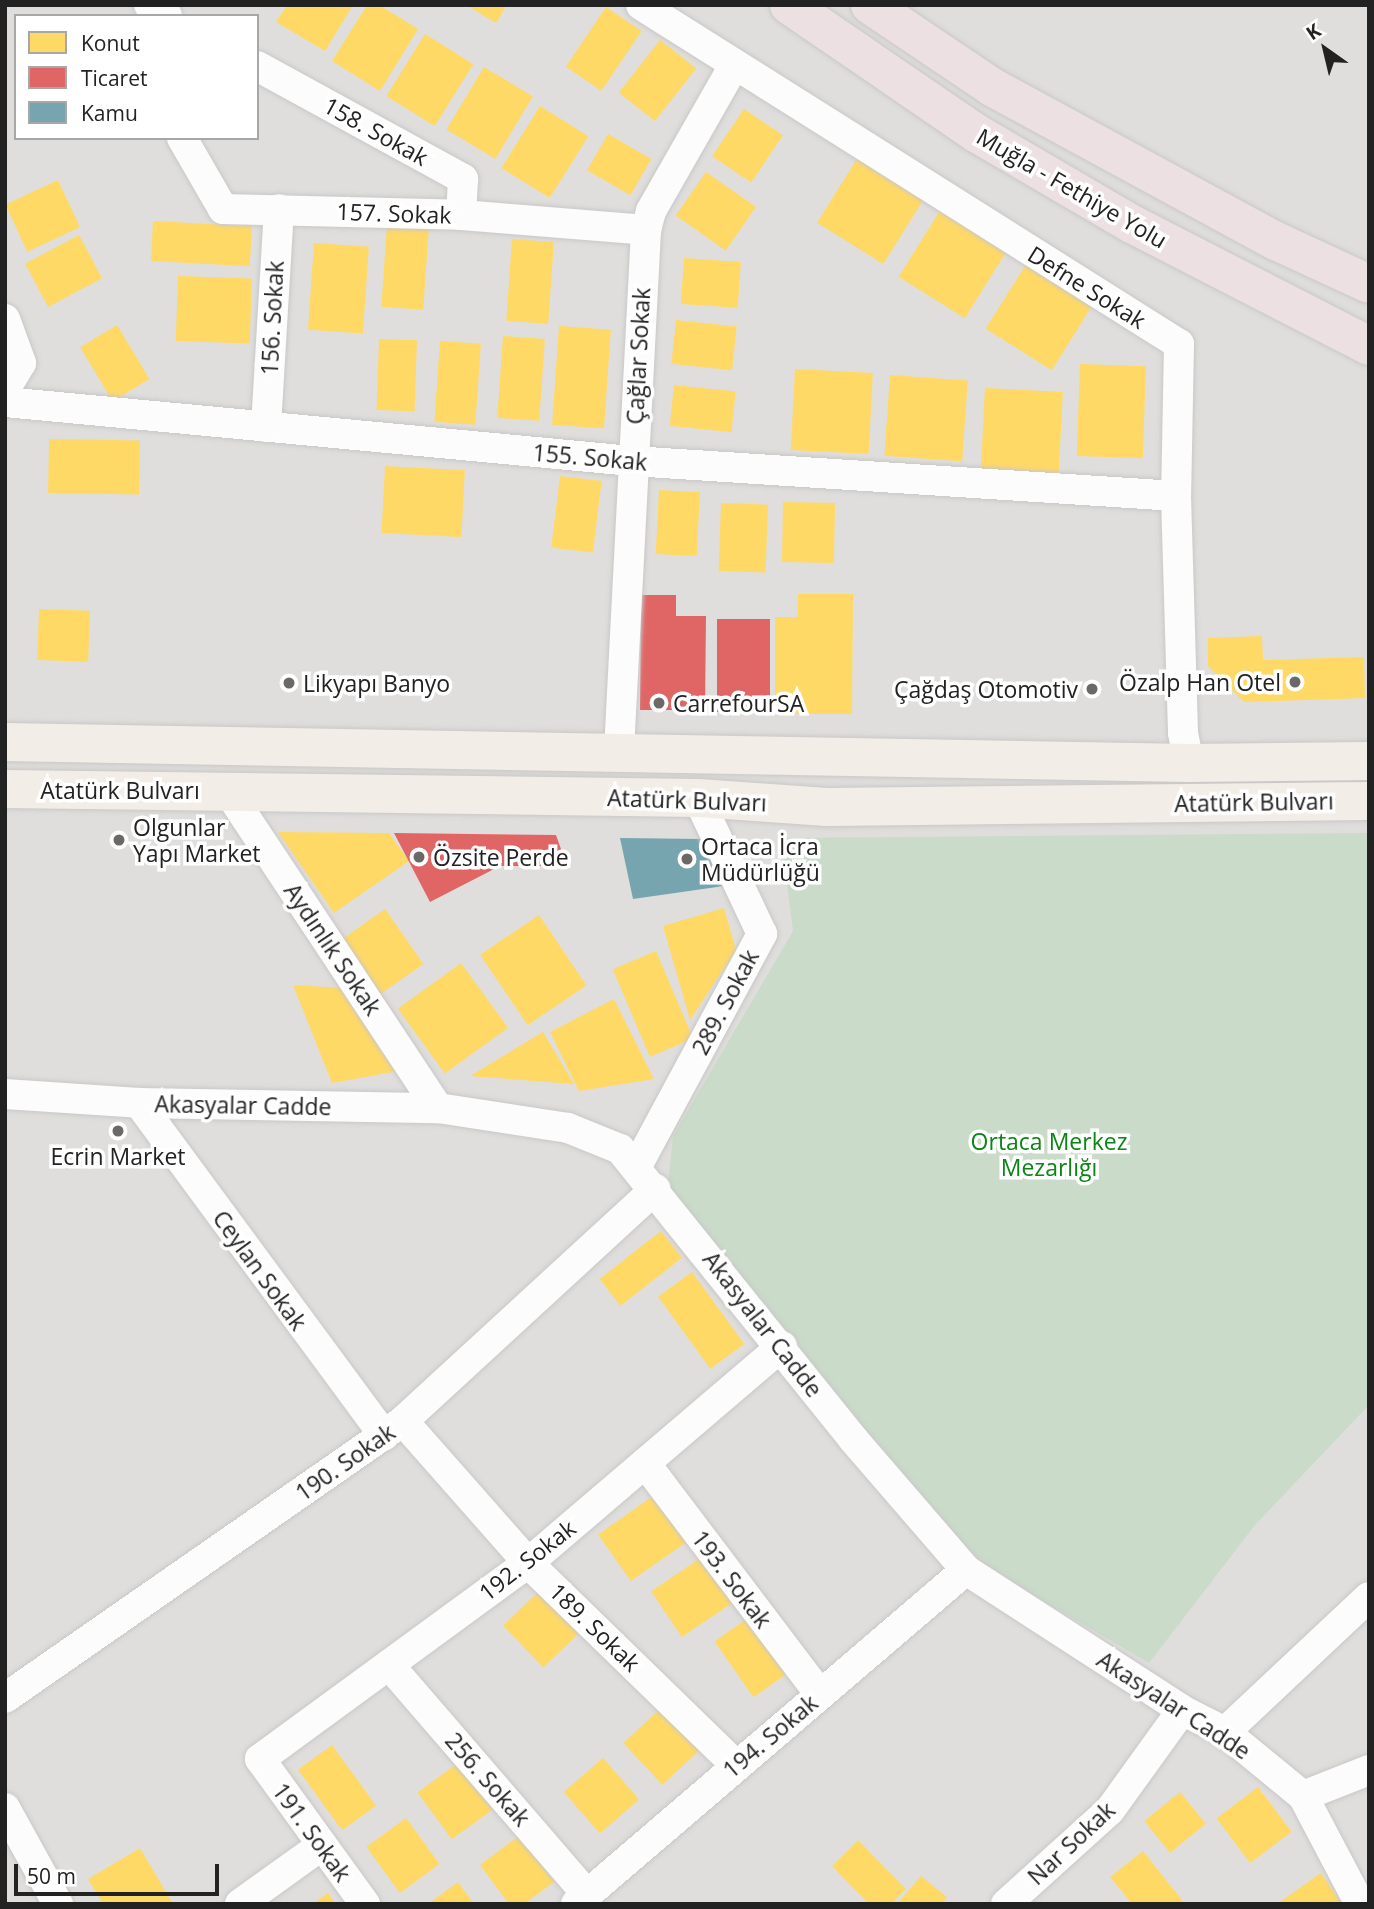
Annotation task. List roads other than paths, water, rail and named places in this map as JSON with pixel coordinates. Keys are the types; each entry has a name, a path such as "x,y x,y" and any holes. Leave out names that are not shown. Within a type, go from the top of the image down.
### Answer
{"highway":[{"name":"Muğla - Fethiye Yolu","path":"789,5 976,133 1132,224 1369,346"},
{"name":"Muğla - Fethiye Yolu","path":"870,5 992,87 1276,241 1369,284"}],"main road":[{"name":"Atatürk Bulvarı","path":"5,741 1189,763 1369,761"},
{"name":"Atatürk Bulvarı","path":"5,789 698,798 827,807 1369,801"}],"street":[{"name":"Defne Sokak","path":"641,5 733,67 1179,344 1176,496 1183,733 1189,763"},
{"name":"158. Sokak","path":"259,66 463,179 461,215"},
{"name":"Çağlar Sokak","path":"619,751 646,230 652,211 733,67"},
{"name":"157. Sokak","path":"183,140 223,209 461,215 646,230"},
{"name":"156. Sokak","path":"266,427 279,209"},
{"path":"5,319 21,363 5,390"},
{"name":"155. Sokak","path":"5,402 632,461 1176,496"},
{"name":"Aydınlık Sokak","path":"228,791 438,1108"},
{"name":"289. Sokak","path":"637,1166 762,934 698,798"},
{"name":"Akasyalar Cadde","path":"5,1094 139,1103 438,1108 568,1128 620,1149 637,1166 782,1346 853,1439 966,1570 1182,1710 1225,1732 1303,1796 1360,1904"},
{"name":"Ceylan Sokak","path":"139,1103 393,1428"},
{"name":"190. Sokak","path":"5,1698 393,1428 655,1189"},
{"name":"192. Sokak","path":"260,1759 528,1563 782,1346"},
{"name":"189. Sokak","path":"393,1428 736,1765"},
{"name":"193. Sokak","path":"645,1463 820,1694"},
{"name":"194. Sokak","path":"582,1899 966,1570"},
{"path":"1225,1732 1369,1597"},
{"name":"256. Sokak","path":"389,1665 582,1899"},
{"name":"Nar Sokak","path":"1006,1904 1110,1811 1182,1710"},
{"name":"191. Sokak","path":"260,1759 365,1904"},
{"path":"1303,1796 1369,1770"},
{"path":"5,1808 13,1845 58,1904"},
{"path":"240,1904 321,1845"}],"place":[{"name":"Özalp Han Otel","path":"1295,682"},
{"name":"Likyapı Banyo","path":"289,683"},
{"name":"Çağdaş Otomotiv","path":"1092,689"},
{"name":"CarrefourSA","path":"659,703"},
{"name":"Olgunlar Yapı Market","path":"119,840"},
{"name":"Özsite Perde","path":"419,857"},
{"name":"Ortaca İcra Müdürlüğü","path":"687,859"},
{"name":"Ecrin Market","path":"118,1131"}],"park label":[{"name":"Ortaca Merkez Mezarlığı","path":"1049,1154"}]}
